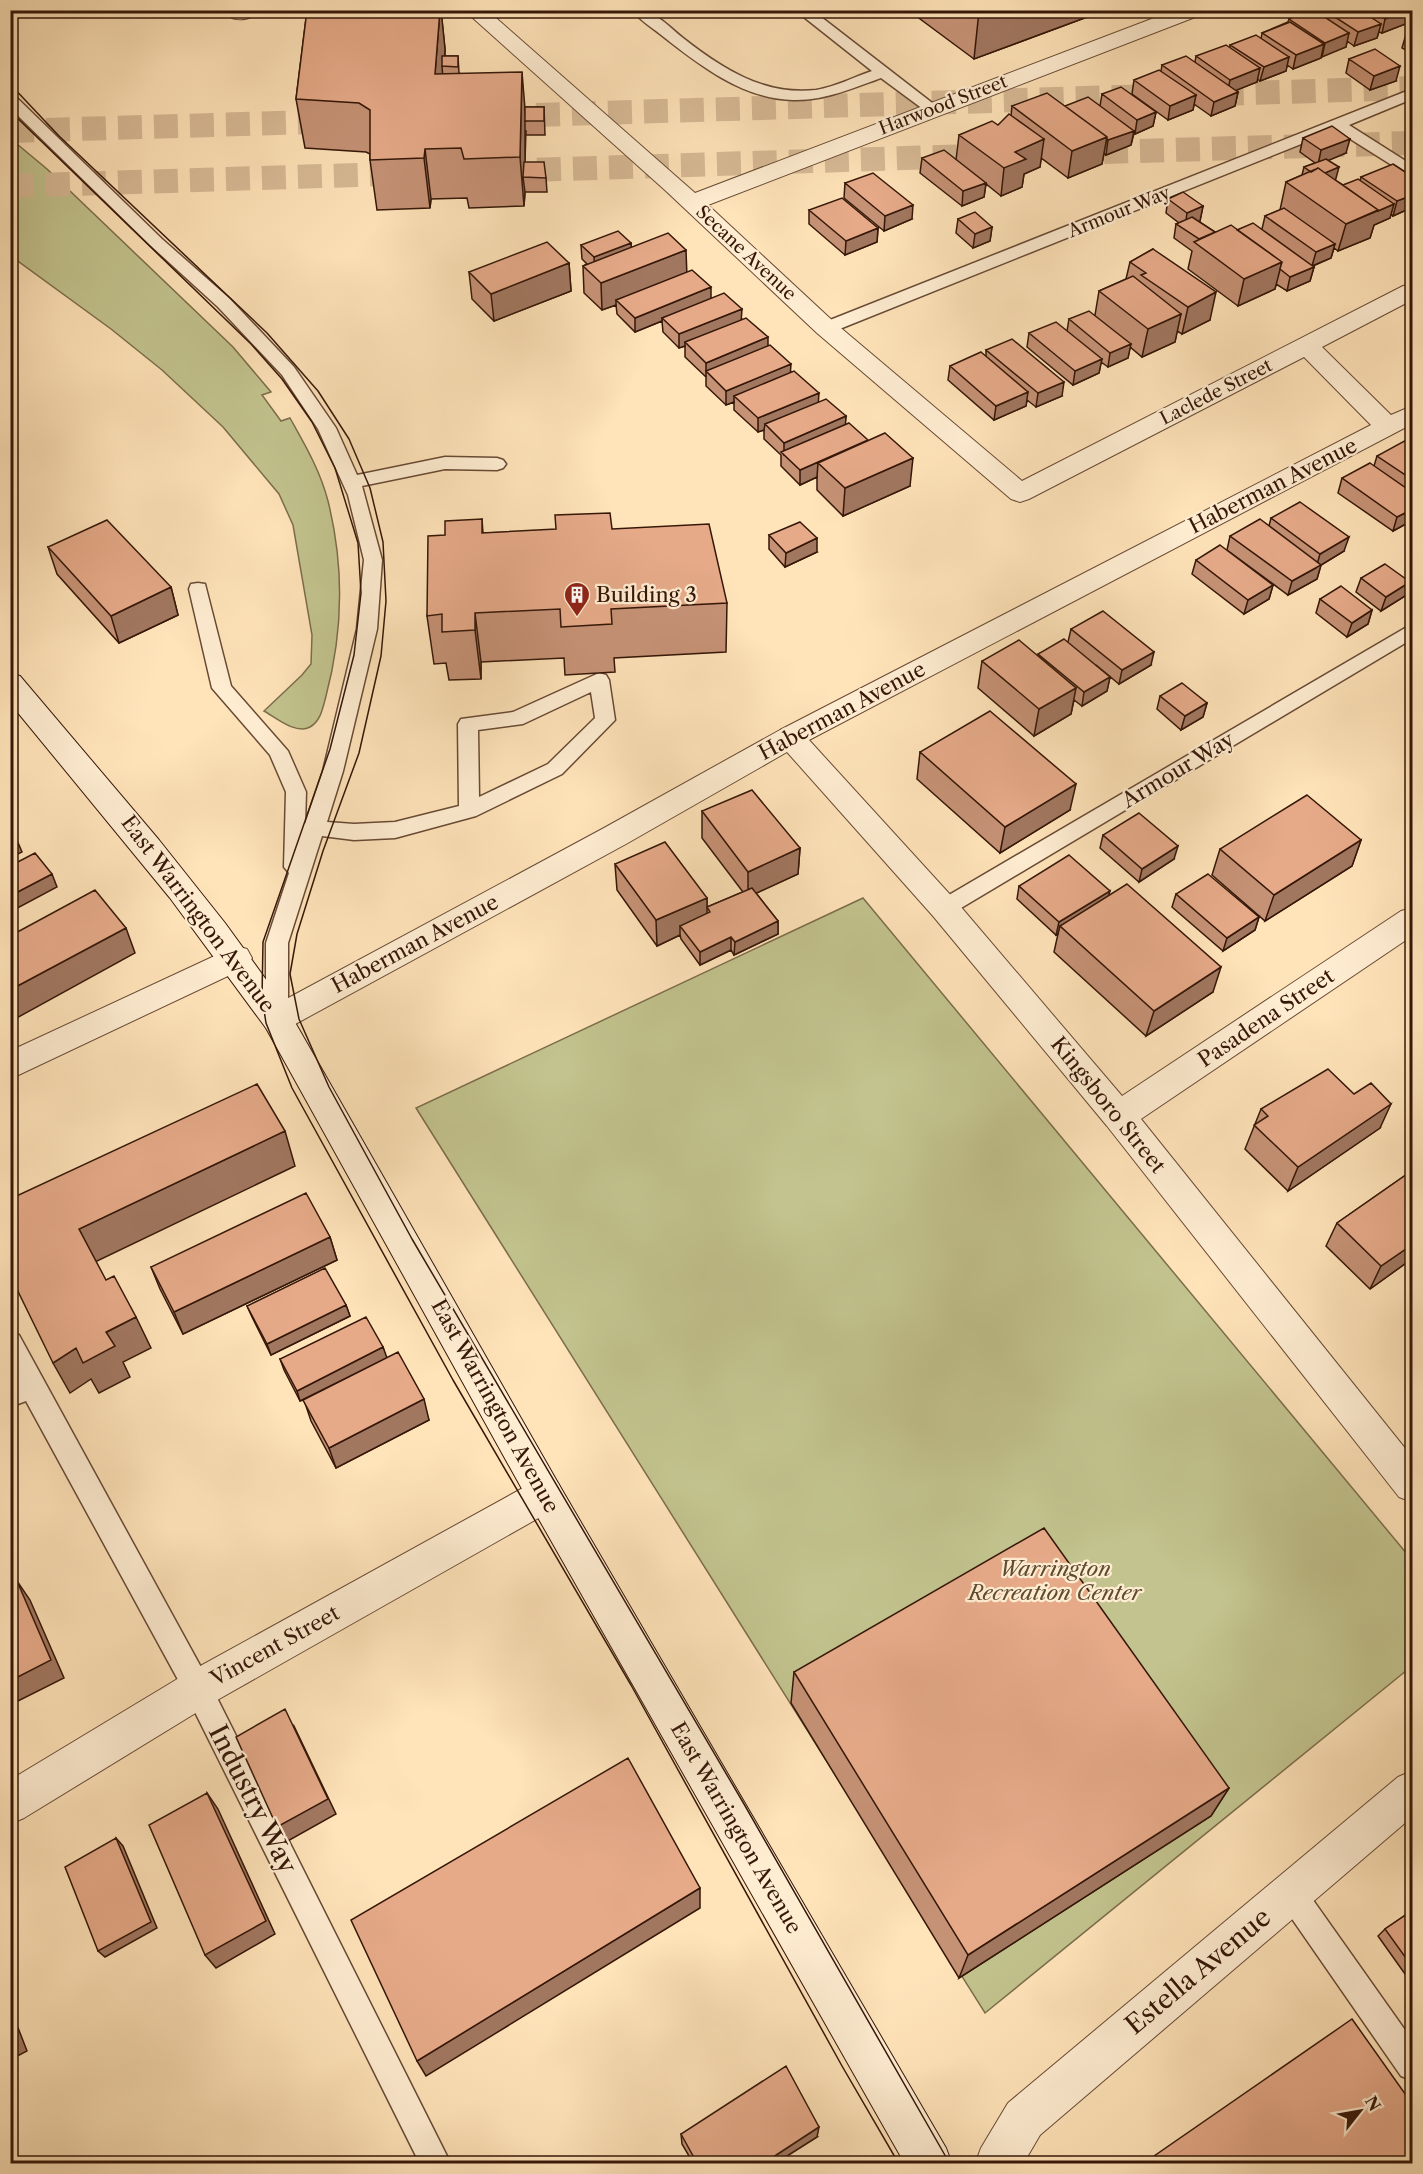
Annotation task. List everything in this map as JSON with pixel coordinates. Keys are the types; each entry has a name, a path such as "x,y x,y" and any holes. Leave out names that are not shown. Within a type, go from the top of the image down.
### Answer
{"street":[{"path":"237,10 239,14 250,10"},
{"name":"Secane Avenue","path":"474,10 692,203 826,328 1020,493"},
{"name":"Harwood Street","path":"692,203 932,109 1196,10"},
{"name":"Laclede Street","path":"1020,493 1413,291"},
{"path":"1307,346 1388,428"},
{"name":"Haberman Avenue","path":"277,1019 615,837 790,737 1413,414"},
{"name":"East Warrington Avenue","path":"10,683 122,813 236,958 277,1019 545,1495 930,2163"},
{"name":"Kingsboro Street","path":"790,737 944,908 1119,1116 1413,1485"},
{"name":"Pasadena Street","path":"1119,1116 1413,920"},
{"path":"10,1066 236,958"},
{"name":"Vincent Street","path":"10,1804 198,1689 545,1495"},
{"name":"Estella Avenue","path":"997,2163 1024,2119 1413,1791"}],"lane":[{"path":"639,10 698,56 745,84 781,96 817,94 883,72"},
{"path":"802,10 932,109"},
{"name":"Armour Way","path":"826,328 1413,94"},
{"path":"10,99 17,111 224,303 288,371 327,428 357,495 373,560 368,629 333,771 277,943 277,1019"},
{"path":"1339,125 1413,171"},
{"path":"351,482 445,463 497,464"},
{"path":"198,589 222,688 278,751 296,792 295,884"},
{"name":"Armour Way","path":"944,908 1413,631"},
{"path":"315,828 354,832 395,830 469,811 555,769 605,720 599,680 516,718 468,724 469,811"},
{"name":"Industry Way","path":"10,1343 21,1392 198,1689 436,2163"},
{"path":"1291,1893 1413,2065"}],"green space":[{"path":"11,139 47,169 233,347 271,392 262,395 281,421 290,418 312,458 325,490 333,525 337,549 339,598 332,672 321,713 310,727 298,729 292,727 264,711 311,664 312,635 293,525 279,494 223,427 162,370 111,329 11,256"},
{"name":"Warrington Recreation Center","path":"863,898 1412,1560 1412,1666 985,2013 416,1108"}],"building":[{"path":"307,10 440,10 435,74 522,72 520,157 464,159 461,148 425,149 424,158 370,160 370,110 359,103 296,99"},
{"path":"1311,10 1349,33 1325,43 1289,19"},
{"path":"1324,10 1360,10 1381,24 1358,32"},
{"path":"1371,10 1408,10 1385,19"},
{"path":"1290,22 1324,44 1296,55 1262,33"},
{"path":"1413,31 1413,38 1406,34"},
{"path":"1256,35 1289,57 1264,67 1230,45"},
{"path":"1226,45 1260,68 1230,80 1196,56"},
{"path":"1375,49 1400,66 1374,76 1349,59"},
{"path":"442,56 458,56 458,67 442,66"},
{"path":"1186,56 1238,92 1214,102 1162,65"},
{"path":"1159,70 1196,95 1170,106 1134,80"},
{"path":"1121,87 1156,112 1137,120 1102,94"},
{"path":"1047,93 1107,137 1072,151 1012,106"},
{"path":"1088,97 1134,131 1108,140 1065,106"},
{"path":"525,107 544,107 544,121 525,121"},
{"path":"1009,114 1044,139 1015,152 1026,159 1004,168 959,135 992,121 998,125"},
{"path":"1332,126 1350,139 1321,150 1303,138"},
{"path":"944,150 986,183 963,191 922,158"},
{"path":"1326,159 1339,167 1325,173 1318,168 1311,172 1304,167"},
{"path":"524,162 544,162 546,178 523,177"},
{"path":"1393,164 1413,177 1413,195 1397,201 1361,177"},
{"path":"1318,168 1378,210 1346,224 1286,182"},
{"path":"873,173 913,205 885,216 845,183"},
{"path":"1358,179 1394,204 1378,211 1343,185"},
{"path":"1183,192 1203,206 1187,213 1168,199"},
{"path":"842,198 878,228 846,241 809,210"},
{"path":"1284,208 1335,244 1316,252 1265,216"},
{"path":"975,212 992,227 975,234 958,219"},
{"path":"1192,217 1215,232 1199,239 1176,224"},
{"path":"1253,223 1314,267 1290,277 1280,269 1282,262 1237,230"},
{"path":"1231,225 1282,262 1244,279 1194,242"},
{"path":"618,231 631,243 594,257 581,245"},
{"path":"668,233 686,250 601,283 583,266"},
{"path":"547,242 569,263 491,294 469,272"},
{"path":"1153,249 1216,292 1188,307 1141,275 1146,273 1130,262"},
{"path":"692,270 711,287 635,318 616,300"},
{"path":"1133,276 1181,314 1148,329 1099,291"},
{"path":"724,293 742,309 679,334 662,318"},
{"path":"1089,311 1131,344 1110,353 1069,319"},
{"path":"746,318 768,337 706,363 685,342"},
{"path":"1056,322 1102,359 1075,371 1029,333"},
{"path":"1012,339 1064,382 1038,393 986,350"},
{"path":"770,345 791,364 726,391 706,371"},
{"path":"981,352 1028,392 996,406 950,366"},
{"path":"794,371 819,393 758,418 734,396"},
{"path":"826,399 846,416 784,443 765,424"},
{"path":"849,423 868,440 800,470 781,452"},
{"path":"885,433 913,458 845,488 818,463"},
{"path":"1408,439 1413,442 1413,480 1377,456"},
{"path":"1370,463 1413,493 1413,509 1397,517 1342,478"},
{"path":"1300,502 1349,537 1320,554 1271,518"},
{"path":"610,513 612,529 709,524 727,603 611,609 612,624 561,627 560,609 475,613 475,630 442,632 442,614 427,616 428,536 445,535 445,521 482,519 482,533 556,529 555,515"},
{"path":"1260,519 1321,565 1292,581 1230,536"},
{"path":"107,520 171,587 111,616 48,547"},
{"path":"800,522 817,538 786,553 769,535"},
{"path":"1220,545 1273,585 1248,600 1196,560"},
{"path":"1385,564 1410,582 1386,597 1361,578"},
{"path":"1341,586 1372,610 1352,623 1320,599"},
{"path":"1103,611 1154,652 1122,670 1071,629"},
{"path":"1064,639 1110,677 1084,692 1038,654"},
{"path":"1019,640 1076,688 1039,709 982,661"},
{"path":"1182,683 1207,703 1185,716 1160,696"},
{"path":"990,711 1076,784 1005,827 920,752"},
{"path":"752,790 800,848 748,872 702,811"},
{"path":"1307,795 1361,840 1274,895 1220,849"},
{"path":"1139,813 1178,846 1142,869 1103,835"},
{"path":"10,831 16,838 10,842"},
{"path":"665,842 707,898 656,920 615,864"},
{"path":"35,853 52,874 10,896 10,866"},
{"path":"1069,855 1110,891 1059,922 1019,886"},
{"path":"1208,874 1259,917 1227,938 1176,894"},
{"path":"1127,884 1221,967 1154,1011 1060,926"},
{"path":"752,888 778,921 735,942 731,937 700,952 680,926 710,912 707,907"},
{"path":"95,890 126,928 10,990 10,936"},
{"path":"1328,1069 1354,1094 1371,1083 1391,1104 1298,1167 1254,1125 1268,1116 1261,1109"},
{"path":"257,1084 285,1131 79,1229 106,1280 114,1276 136,1317 106,1332 115,1346 83,1363 76,1348 53,1363 10,1275 10,1199"},
{"path":"1413,1170 1413,1244 1381,1266 1337,1223"},
{"path":"306,1193 330,1237 174,1312 151,1267"},
{"path":"325,1268 346,1305 267,1344 247,1306"},
{"path":"366,1317 383,1347 297,1391 280,1359"},
{"path":"398,1352 424,1399 329,1448 303,1400"},
{"name":"Warrington Recreation Center","path":"1044,1528 1229,1788 968,1955 794,1672"},
{"path":"17,1581 51,1660 10,1681 10,1584"},
{"path":"285,1709 328,1799 277,1827 236,1737"},
{"path":"628,1758 700,1888 417,2061 351,1920"},
{"path":"207,1793 266,1921 205,1955 149,1825"},
{"path":"116,1838 151,1922 98,1951 65,1867"},
{"path":"1413,1910 1413,1968 1385,1929"},
{"path":"1352,2019 1413,2105 1413,2163 1144,2163"},
{"path":"786,2066 819,2127 764,2163 697,2163 681,2134"}],"tunnel":[{"path":"500,116 1412,88"},
{"path":"10,131 346,121"},
{"path":"1068,153 1412,143"},
{"path":"501,171 1001,155"},
{"path":"10,186 417,173"}],"tram line":[{"path":"10,84 59,136 267,333 318,391 349,439 370,488 383,542 386,601 381,656 359,753 323,851 297,934 290,974 299,1019 329,1087 412,1239 744,1804 950,2164"},
{"path":"10,111 251,344 282,379 312,422 335,468 358,543 361,593 354,655 330,749 263,942 262,997 266,1023 292,1088 453,1380 631,1685 842,2066 899,2164"}],"place":[{"name":"Building 3","path":"577,618"}]}
